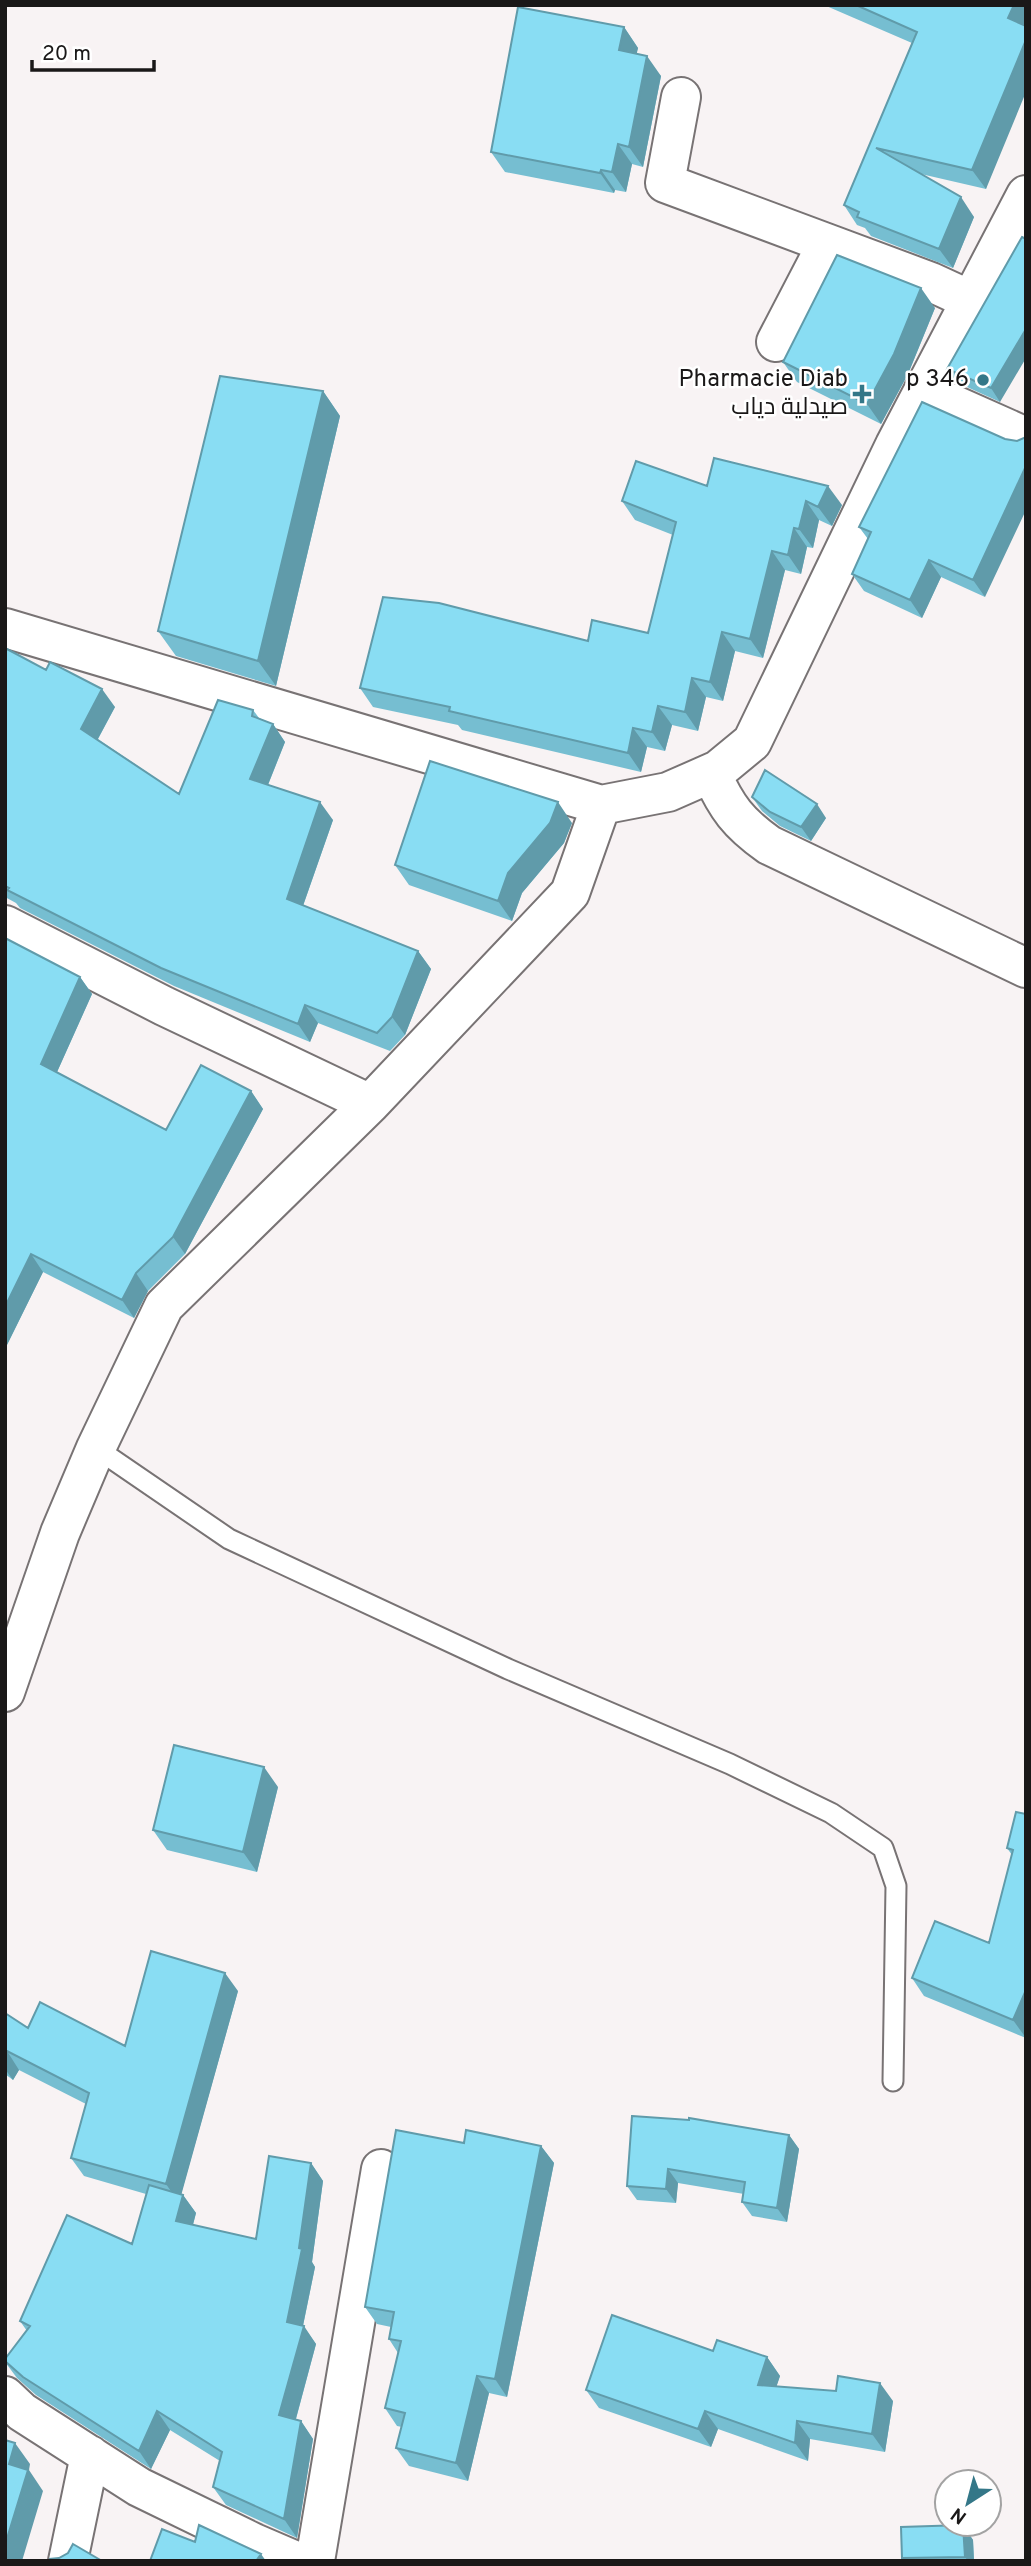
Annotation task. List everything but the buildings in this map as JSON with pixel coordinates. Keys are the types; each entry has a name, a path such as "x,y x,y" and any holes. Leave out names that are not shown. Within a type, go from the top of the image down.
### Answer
{"street":[{"path":"681,97 665,183 932,282 970,300"},
{"path":"5,628 601,805 668,792 711,774 752,742 923,391 970,300 1021,216"},
{"path":"776,342 827,244"},
{"path":"923,391 1026,437"},
{"path":"711,774 722,797 744,827 769,845 1026,968"},
{"path":"5,1692 60,1533 96,1448 164,1306 370,1104 570,893 601,805"},
{"path":"5,925 164,1006 370,1104"},
{"path":"315,2561 381,2169"},
{"path":"5,2396 22,2412 139,2487 296,2561"},
{"path":"68,2561 90,2455"}],"lane":[{"path":"96,1448 229,1539 508,1669 730,1763 831,1813 884,1848 896,1886 892,2081"}],"place":[{"name":"p 346","path":"983,380"},
{"name":"Pharmacie Diab صيدلية دياب","path":"862,394"}]}
